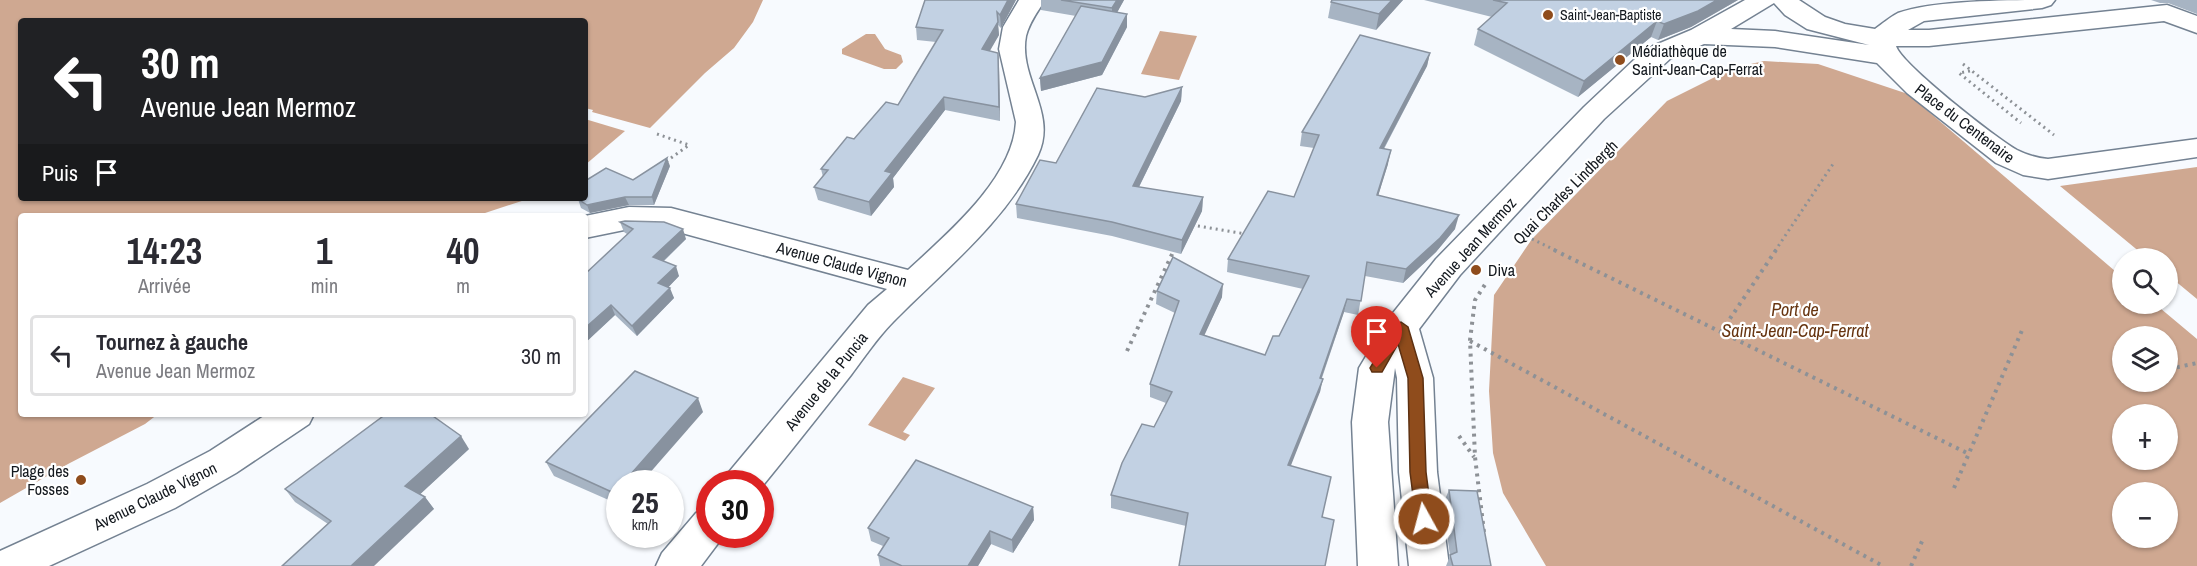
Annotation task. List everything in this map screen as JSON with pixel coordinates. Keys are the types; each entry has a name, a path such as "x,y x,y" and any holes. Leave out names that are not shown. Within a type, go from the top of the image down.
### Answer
{"street":[{"name":"Avenue Claude Vignon","path":"588,226 629,218 671,219 914,284 964,236 1001,189 1024,154 1031,134 1028,109 1012,52 1014,34 1032,0"},
{"name":"Avenue Jean Mermoz","path":"1378,566 1370,422 1377,368 1401,327 1448,267 1594,113 1646,64 1662,52 1700,36 1764,0"},
{"name":"Avenue Jean Mermoz","path":"1785,0 1794,10 1824,27 1850,33 1883,47"},
{"path":"1883,47 1906,19 1920,14 2042,0"},
{"path":"2133,0 2197,18"},
{"path":"1700,36 1883,47 1929,38 2159,6 2197,25"},
{"name":"Avenue Jean Mermoz","path":"1700,36 1773,25 1850,33"},
{"name":"Place du Centenaire","path":"1883,47 1917,87 2019,164 2048,169 2197,148"},
{"name":"Avenue de la Puncia","path":"754,470 880,314 914,284"},
{"path":"1401,327 1415,378 1418,472 1429,566"},
{"name":"Avenue Claude Vignon","path":"8,566 161,496 224,462 292,417"},
{"path":"676,566 696,542"}],"path":[{"path":"1929,38 2060,139"},
{"path":"1971,70 1959,73 2074,165"},
{"path":"657,134 689,146 662,165"},
{"path":"1721,332 1833,164"},
{"path":"1186,224 1254,235"},
{"path":"1532,239 1969,454"},
{"path":"1127,351 1176,245"},
{"path":"1484,533 1475,457 1470,340 1475,300 1487,281"},
{"path":"1954,488 2023,328"},
{"path":"1470,340 1883,566"},
{"path":"2178,367 2197,363"},
{"path":"1911,566 1923,539"}],"water":[{"path":"0,0 763,0 753,22 734,48 705,73 650,128 592,112 593,110 588,109 588,18 18,18 18,201 522,201 485,213 18,213 18,417 154,417 0,503"},
{"path":"1160,31 1197,36 1179,80 1141,74"},
{"path":"866,34 875,34 885,49 901,55 903,62 896,69 884,69 842,54 842,49"},
{"name":"Port de Saint-Jean-Cap-Ferrat","path":"1764,61 1818,64 1908,94 2112,268 2112,314 2167,314 2197,339 2197,566 1546,566 1503,493 1493,453 1489,391 1494,295 1532,239 1667,101 1733,68"},
{"path":"588,120 625,131 588,162"},
{"path":"2197,167 2197,299 2178,283 2178,248 2135,248 2060,186"},
{"path":"903,377 935,388 903,432 910,435 905,441 868,425"}],"building":[{"path":"925,0 1008,0 1000,15 997,12 998,22 982,49 998,53 999,107 944,97 885,171 892,173 869,202 814,187 828,170 821,169 847,137 854,139 886,102 898,105 943,30 916,27"},
{"path":"1061,0 1117,0 1112,8"},
{"path":"1332,0 1392,0 1379,14 1331,2"},
{"path":"1493,0 1717,0 1698,11 1664,24 1657,21 1584,81 1478,29 1507,3"},
{"path":"1081,6 1127,14 1102,62 1040,78"},
{"path":"1360,35 1430,53 1380,148 1391,150 1377,195 1459,215 1440,238 1406,269 1367,262 1361,301 1347,299 1320,378 1323,379 1288,465 1331,477 1322,517 1334,520 1325,566 1179,566 1188,513 1111,495 1122,463 1142,424 1154,427 1172,392 1150,384 1179,301 1157,291 1173,257 1223,284 1200,334 1265,355 1273,336 1279,336 1309,276 1228,259 1268,191 1294,197 1319,135 1302,132"},
{"path":"1182,87 1133,186 1203,197 1182,240 1112,222 1016,204 1040,160 1056,163 1097,88 1145,97"},
{"path":"667,158 652,197 625,197 587,205 581,201 588,201 588,179 606,168 633,180"},
{"path":"620,222 664,222 683,229 653,257 676,266 658,283 670,288 632,326 611,305 588,325 588,271 633,229"},
{"path":"635,371 698,398 634,470 606,470 606,489 546,462"},
{"path":"382,417 434,417 461,436 405,486 425,497 351,566 282,566 331,521 285,489"},
{"path":"916,460 1033,507 1012,540 990,531 968,566 902,566 878,555 889,538 868,528"},
{"path":"1449,490 1477,491 1491,566 1453,566 1450,555 1457,552"}],"place":[{"name":"Saint-Jean-Baptiste","path":"1548,15"},
{"name":"Médiathèque de Saint-Jean-Cap-Ferrat","path":"1620,60"},
{"name":"Diva","path":"1476,270"},
{"name":"Plage des Fosses","path":"81,480"}],"route":[{"path":"1377,368 1401,327 1415,378 1418,472 1424,519"}]}
